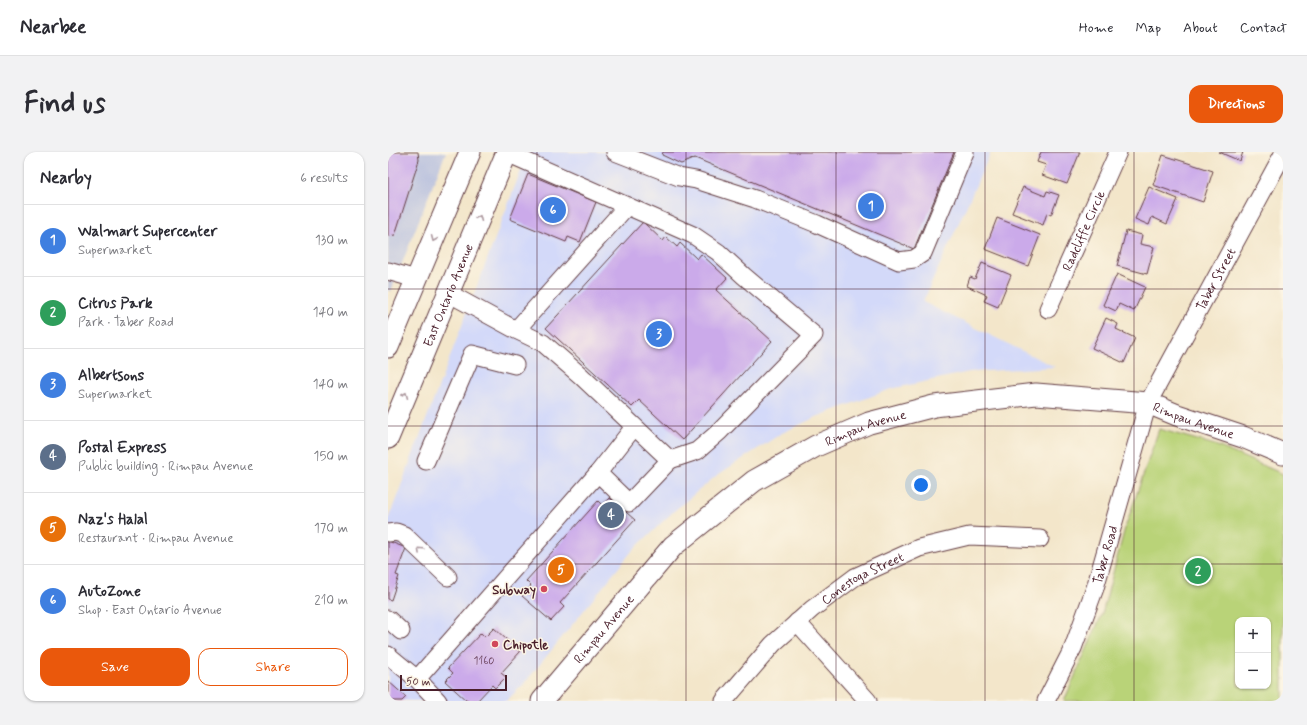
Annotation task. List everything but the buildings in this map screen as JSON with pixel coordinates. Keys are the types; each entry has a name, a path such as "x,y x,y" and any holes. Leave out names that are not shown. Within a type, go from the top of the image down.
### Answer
{"main road":[{"path":"388,347 470,152"},
{"name":"East Ontario Avenue","path":"389,430 507,152"},
{"path":"416,279 448,293"},
{"name":"Rimpau Avenue","path":"542,701 673,546 754,481 816,446 869,423 934,406 1036,394 1148,404 1243,437 1283,454"}],"street":[{"path":"507,152 693,235 718,252 814,335 719,432 697,451 670,460 629,503 598,473"},
{"path":"615,152 678,177 696,180 755,199 817,224 899,261 914,259 923,253 965,152"},
{"name":"Radcliffe Circle","path":"1048,309 1118,152"},
{"name":"Taber Street","path":"1148,404 1283,154"},
{"path":"516,330 627,206"},
{"path":"388,271 416,279"},
{"path":"448,293 542,343 576,372 670,460"},
{"path":"426,460 472,354 516,365"},
{"name":"Taber Road","path":"1046,701 1073,648 1095,588 1148,404"},
{"path":"417,680 598,473 634,427"},
{"path":"388,533 396,532 404,535 448,576"},
{"name":"Conestoga Street","path":"724,701 773,644 812,609 855,577 919,548 969,536 1040,539"},
{"path":"388,619 401,632"},
{"path":"797,622 868,701"},
{"path":"388,655 417,680 438,701"}],"shaded area":[{"path":"388,152 446,152 391,291 388,291"},
{"path":"528,152 991,152 923,302 1055,367 969,372 891,389 816,417 782,433 716,476 674,511 632,551 524,684 506,701 388,701 388,520"}],"green space":[{"path":"1159,429 1215,445 1283,474 1283,701 1064,701 1102,614 1125,528"}],"place":[{"name":"Walmart Supercenter","path":"871,206"},
{"name":"AutoZone","path":"553,210"},
{"name":"Albertsons","path":"659,334"},
{"name":"Postal Express","path":"611,515"},
{"name":"Naz's Halal","path":"561,570"},
{"name":"Citrus Park","path":"1198,571"},
{"name":"Subway","path":"544,589"},
{"name":"Chipotle","path":"495,644"}]}
